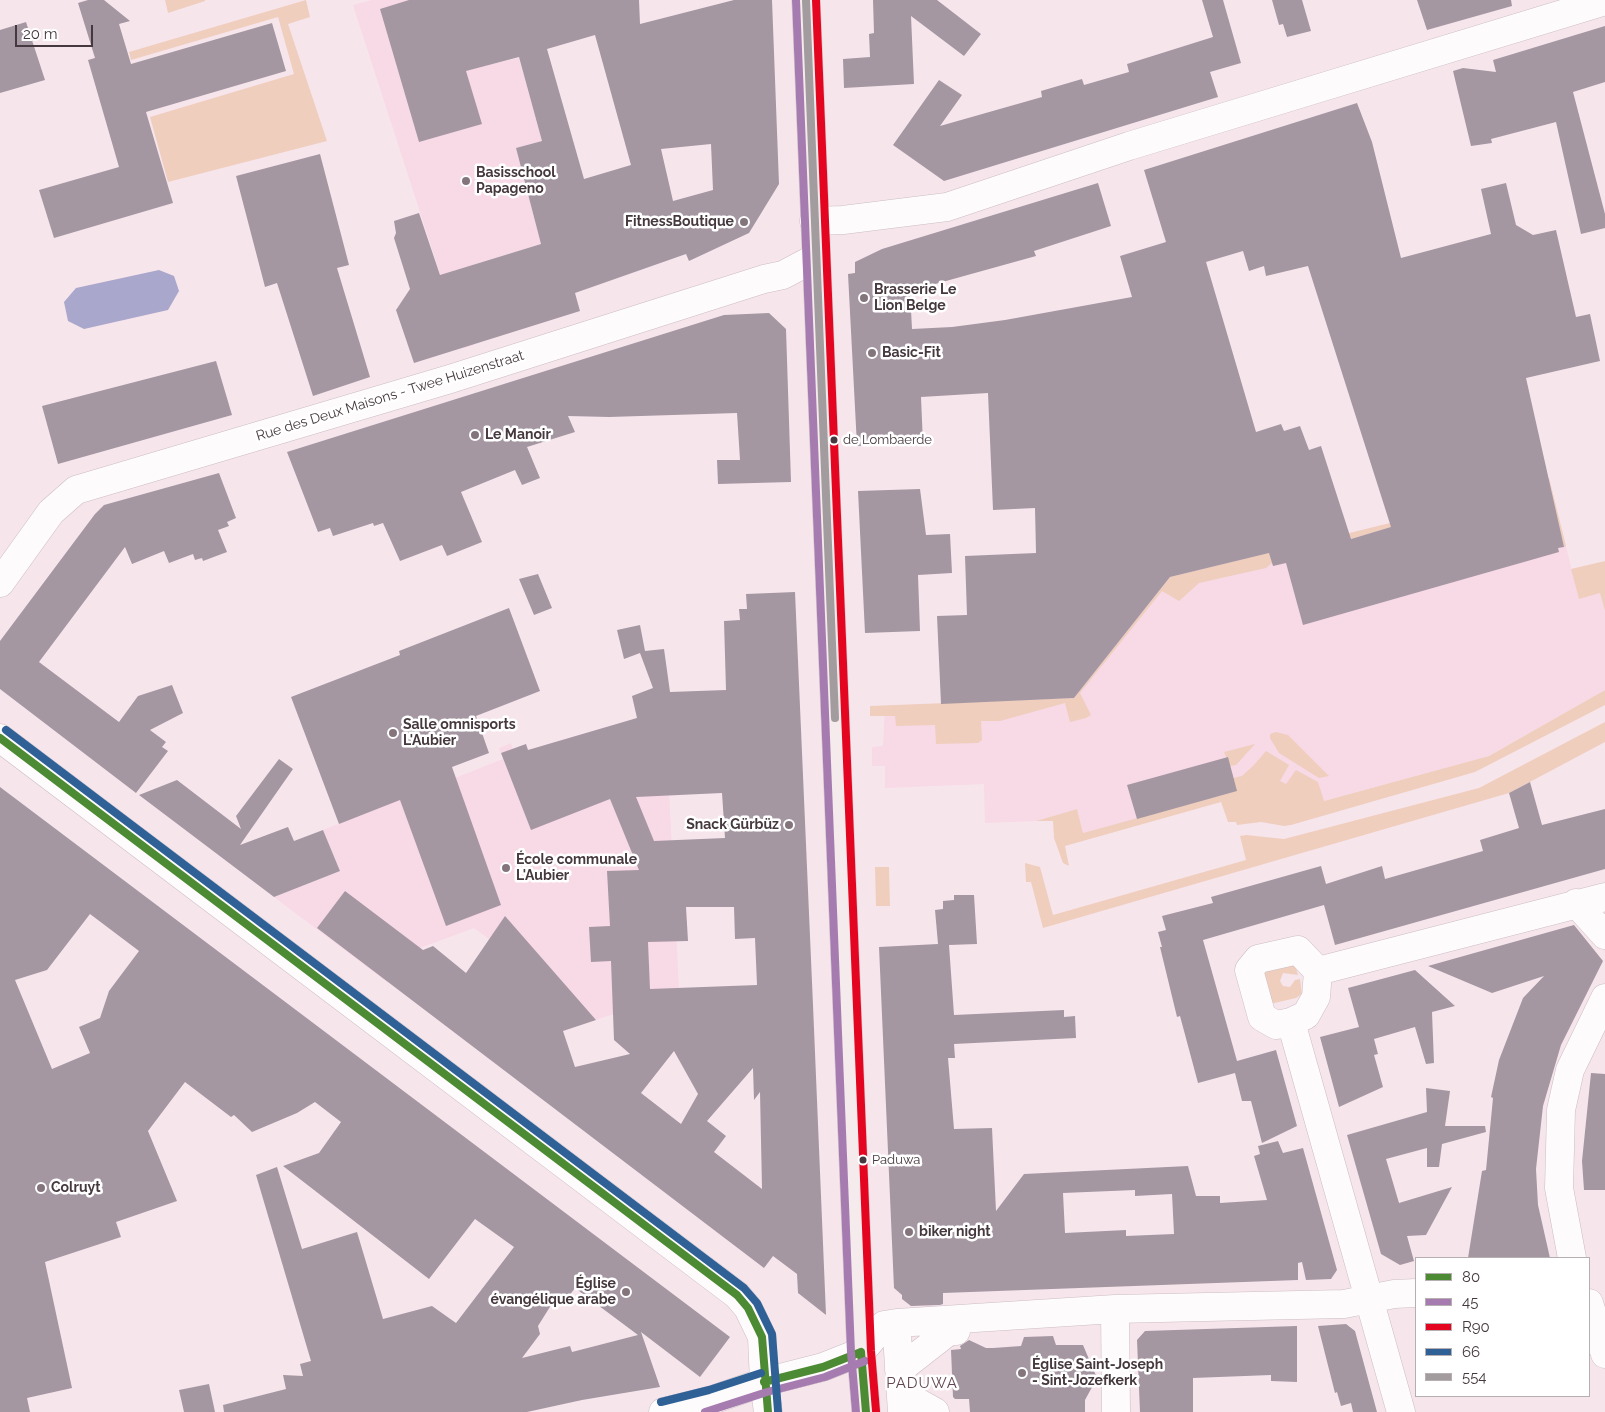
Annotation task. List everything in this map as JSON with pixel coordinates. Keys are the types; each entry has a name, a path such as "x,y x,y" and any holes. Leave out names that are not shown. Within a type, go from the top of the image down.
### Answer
{"main road":[{"path":"806,0 861,1352 866,1412"}],"street":[{"path":"814,222 947,207 1129,146 1605,1"},
{"name":"Rue des Deux Maisons - Twee Huizenstraat","path":"0,583 51,512 76,490 450,379 764,279 783,275 815,258"},
{"path":"0,738 737,1295 748,1308 762,1337 764,1382 768,1412"},
{"path":"1318,971 1605,897"},
{"path":"1576,903 1605,935"},
{"path":"1298,950 1318,971 1316,996 1306,1015 1291,1022 1276,1026 1262,1017 1249,970 1258,959 1298,950"},
{"path":"1572,1257 1559,1188 1562,1110 1570,1070 1605,998"},
{"path":"1291,1022 1401,1412"},
{"path":"1590,1290 1605,1294"},
{"path":"663,1412 712,1400 764,1382 822,1367 861,1352 884,1325 1115,1309 1344,1304 1394,1294 1415,1293"},
{"path":"1590,1307 1605,1354"},
{"path":"1115,1309 1116,1412"},
{"path":"901,1392 949,1332 956,1331"},
{"path":"897,1335 901,1392"},
{"path":"901,1392 935,1412"}],"shaded area":[{"path":"165,0 205,0 205,1 168,13"},
{"path":"306,0 310,17 288,24 327,141 168,182 150,117 294,74 278,17 131,60 129,52"},
{"name":"Basisschool Papageno","path":"372,0 476,0 492,64 519,58 542,141 516,148 541,244 475,264 464,315 474,345 464,348 353,5"},
{"path":"1549,478 1579,599 1600,592 1605,611 1605,690 1489,756 1243,823 1237,792 1083,833 1077,809 1036,821 985,823 984,784 885,788 885,766 872,766 872,747 883,746 885,706 1074,698 1170,577 1431,513"},
{"path":"1549,478 1566,546 1564,547 1540,485 1284,558 1270,554 1272,563 1266,568 1199,583 1179,601 1162,591 1080,693 1091,715 1086,718 1070,722 1065,703 1000,721 981,721 982,740 978,743 936,744 935,725 896,726 895,716 870,716 870,706 1074,698 1170,577 1431,513 1431,508"},
{"path":"1605,561 1605,611 1600,593 1579,599 1571,569"},
{"path":"1605,690 1605,705 1475,772 1291,825 1284,826 1261,822 1237,825 1236,822 1228,822 1221,802 1065,846 1069,866 1063,863 1054,838 1053,821 1036,821 1077,809 1083,833 1236,791 1233,778 1242,776 1266,751 1289,765 1280,781 1286,784 1296,770 1318,782 1324,801 1489,756"},
{"name":"École communale L'Aubier","path":"665,710 680,1010 614,1014 570,1028 489,939 474,928 409,952 387,982 274,897 340,871 323,830 503,759 499,748 511,743 513,749 526,744 528,750"},
{"path":"1605,722 1605,742 1509,793 1043,928 1031,882 1026,882 1025,863 1040,867 1053,915 1246,860 1240,836 1284,839 1479,788"},
{"path":"1276,732 1288,735 1329,776 1319,778 1279,753 1270,738 1270,734"},
{"path":"1255,744 1236,765 1230,766 1224,752"},
{"path":"875,867 889,867 890,906 876,906"},
{"path":"1295,965 1298,975 1283,973 1280,981 1283,986 1290,987 1295,980 1300,979 1302,994 1296,998 1270,1004 1260,970"}],"water":[{"path":"159,270 174,276 179,291 168,310 84,329 68,321 64,302 76,288"}],"building":[{"path":"88,0 104,0 130,21 119,24 131,64 272,23 286,71 146,112 173,203 54,238 39,190 119,167 88,60 95,58 78,3"},
{"path":"409,0 639,0 640,24 734,0 772,0 779,184 749,233 689,261 686,254 575,293 580,311 414,363 396,310 410,289 394,238 396,233 394,221 419,213 440,275 541,244 516,148 542,141 519,57 466,71 482,124 419,142 380,9","holes":["595,35 631,165 584,179 547,49","711,144 713,190 673,201 661,149"]},
{"path":"873,0 937,0 981,34 964,56 911,16 914,84 844,88 843,59 870,57 869,34 874,33"},
{"path":"1202,0 1223,0 1241,63 1210,72 1218,97 944,181 893,145 939,80 962,95 940,126 1042,97 1041,91 1082,79 1084,85 1129,72 1127,64 1213,37"},
{"path":"1272,0 1302,0 1311,31 1287,37 1283,24 1279,25"},
{"path":"1417,0 1511,0 1512,6 1427,30"},
{"path":"26,22 45,80 0,93 0,30"},
{"path":"1605,26 1605,82 1573,92 1605,214 1605,228 1581,234 1556,122 1491,139 1492,143 1471,146 1453,71 1463,68 1496,72 1493,60"},
{"path":"1357,103 1372,142 1401,258 1491,234 1481,189 1506,183 1516,225 1533,235 1556,230 1576,317 1590,314 1600,361 1526,378 1564,547 1558,548 1559,552 1303,625 1286,563 1273,566 1269,553 1170,577 1074,698 941,704 937,616 967,615 965,556 1036,553 1035,508 993,510 988,393 921,397 923,444 857,446 848,274 855,273 855,262 882,249 1098,183 1111,226 1034,251 1036,256 910,291 912,329 952,327 1005,320 1132,297 1120,256 1166,242 1144,170","holes":["1243,251 1249,271 1264,266 1266,276 1308,266 1391,527 1351,539 1321,446 1309,450 1300,426 1284,431 1281,424 1256,432 1206,262"]},
{"path":"320,154 349,265 337,268 370,377 313,396 277,283 265,287 236,176"},
{"path":"769,313 786,329 791,482 718,484 717,460 740,460 737,413 609,417 568,416 575,432 527,447 540,478 522,485 515,470 461,492 482,542 447,556 442,545 400,561 383,523 374,526 373,523 333,536 330,528 318,532 287,452 724,315"},
{"path":"216,361 232,415 58,464 42,406"},
{"path":"219,473 236,518 227,522 229,526 218,530 227,552 203,561 202,558 195,560 193,554 169,563 164,551 132,564 125,547 39,662 119,722 138,696 172,685 183,713 150,730 166,742 162,747 168,751 136,793 0,689 0,641 95,514 104,505"},
{"path":"920,489 926,535 950,534 952,573 918,575 920,631 865,633 858,491"},
{"path":"538,574 552,608 534,615 519,579"},
{"path":"795,592 826,1315 798,1293 797,1274 773,1256 764,1268 317,928 345,891 423,950 433,946 466,973 505,916 596,1020 563,1031 575,1067 630,1054 614,1040 611,961 591,962 589,927 610,926 607,871 639,870 610,799 531,830 501,753 526,744 528,750 637,718 632,696 653,688 640,653 624,659 617,630 640,625 645,651 664,649 670,692 726,690 724,621 740,620 739,609 747,609 746,594","holes":["722,793 725,838 654,841 636,797","686,907 734,907 735,939 755,938 757,985 650,989 648,942 688,941","674,1051 698,1094 681,1124 641,1093","753,1068 754,1100 760,1092 762,1189 714,1152 726,1136 707,1121"]},
{"name":"Salle omnisports L'Aubier","path":"509,608 540,691 476,716 489,753 452,767 501,905 446,926 400,800 339,824 291,697 400,655 399,651"},
{"path":"1228,757 1237,791 1137,819 1127,785"},
{"path":"279,759 293,769 240,845 288,827 294,841 323,830 340,871 274,897 139,795 177,780 241,829 236,816"},
{"path":"1530,782 1542,825 1605,809 1605,869 1335,945 1324,905 1203,940 1237,1061 1276,1050 1297,1126 1262,1143 1251,1101 1242,1101 1235,1073 1198,1083 1180,1016 1177,1017 1160,947 1162,947 1158,932 1166,930 1162,916 1213,903 1211,897 1321,866 1326,884 1382,866 1385,879 1483,851 1480,840 1519,828 1509,793"},
{"path":"0,787 730,1337 700,1377 641,1332 660,1387 582,1400 527,1412 224,1412 223,1405 286,1389 283,1375 303,1376 300,1364 311,1361 256,1175 277,1167 302,1249 357,1232 383,1319 432,1306 456,1323 514,1247 475,1219 429,1279 283,1166 319,1153 341,1122 315,1102 297,1113 252,1132 234,1115 231,1117 185,1082 148,1131 177,1201 116,1222 121,1237 45,1262 72,1388 27,1398 30,1412 0,1412","holes":["90,914 139,951 109,991 100,1018 79,1027 90,1053 52,1069 15,980 47,970","575,1288 638,1335 572,1352 570,1346 522,1358 540,1334 538,1326 558,1294 566,1300"]},
{"path":"954,895 974,895 977,944 949,945 954,1015 1064,1010 1064,1017 1075,1016 1076,1038 954,1044 955,1058 948,1058 954,1129 992,1128 996,1211 1024,1174 1188,1166 1196,1196 1220,1196 1220,1203 1267,1200 1254,1156 1260,1154 1258,1146 1278,1141 1283,1153 1303,1148 1337,1270 1331,1279 1306,1280 1302,1262 1298,1263 1298,1280 943,1293 943,1304 940,1305 911,1306 902,1299 902,1295 894,1288 879,947 938,944 935,910 943,909 943,901 954,900","holes":["1135,1190 1135,1196 1172,1194 1174,1234 1126,1236 1126,1230 1065,1233 1063,1193"]},
{"path":"1574,925 1603,961 1561,1045 1543,1106 1536,1169 1538,1205 1550,1257 1468,1257 1482,1171 1486,1170 1493,1098 1491,1097 1499,1060 1523,998 1544,976 1492,993 1428,966"},
{"path":"1415,970 1455,1006 1432,1012 1434,1063 1426,1064 1415,1027 1374,1039 1378,1054 1374,1055 1383,1087 1339,1107 1320,1037 1359,1027 1348,988"},
{"path":"1591,1073 1605,1074 1605,1190 1584,1190 1582,1161"},
{"path":"1426,1088 1450,1091 1445,1126 1485,1126 1486,1132 1442,1144 1439,1167 1427,1167 1427,1148 1386,1159 1399,1203 1452,1187 1426,1235 1407,1236 1414,1261 1400,1265 1381,1254 1347,1135 1427,1112"},
{"path":"1346,1324 1355,1331 1377,1412 1353,1412 1351,1403 1341,1406 1337,1392 1335,1393 1318,1326"},
{"path":"1297,1326 1297,1382 1271,1381 1271,1375 1193,1378 1193,1412 1140,1412 1137,1340 1145,1331"},
{"name":"Église Saint-Joseph - Sint-Jozefkerk","path":"1053,1336 1056,1345 1083,1345 1097,1378 1085,1400 1085,1412 970,1412 969,1399 955,1399 953,1397 951,1350 961,1349 960,1346 969,1340 986,1348 993,1348 1021,1346 1024,1337"},
{"path":"209,1384 215,1412 184,1412 179,1390"}],"transit line":[{"name":"45","path":"796,0 851,1352 856,1412"},
{"name":"554","path":"806,0 835,718"},
{"name":"R90","path":"816,0 871,1351 876,1411"},
{"name":"66","path":"6,730 744,1288 757,1303 772,1334 778,1411"},
{"name":"80","path":"0,738 737,1295 748,1308 762,1337 768,1412"},
{"name":"80","path":"861,1352 866,1412"},
{"name":"80","path":"764,1382 823,1367 861,1352"},
{"name":"45","path":"705,1412 767,1392 825,1377 865,1361"},
{"name":"66","path":"661,1402 709,1390 761,1373"}],"place":[{"name":"Basisschool Papageno","path":"466,181"},
{"name":"FitnessBoutique","path":"744,222"},
{"name":"Brasserie Le Lion Belge","path":"864,298"},
{"name":"Basic-Fit","path":"872,353"},
{"name":"Le Manoir","path":"475,435"},
{"name":"de Lombaerde","path":"834,440"},
{"name":"Salle omnisports L'Aubier","path":"393,733"},
{"name":"Snack Gürbüz","path":"789,825"},
{"name":"École communale L'Aubier","path":"506,868"},
{"name":"Paduwa","path":"863,1160"},
{"name":"Colruyt","path":"41,1188"},
{"name":"biker night","path":"909,1232"},
{"name":"Église évangélique arabe","path":"626,1292"},
{"name":"Église Saint-Joseph - Sint-Jozefkerk","path":"1022,1373"}],"district":[{"name":"PADUWA","path":"922,1383"}]}
